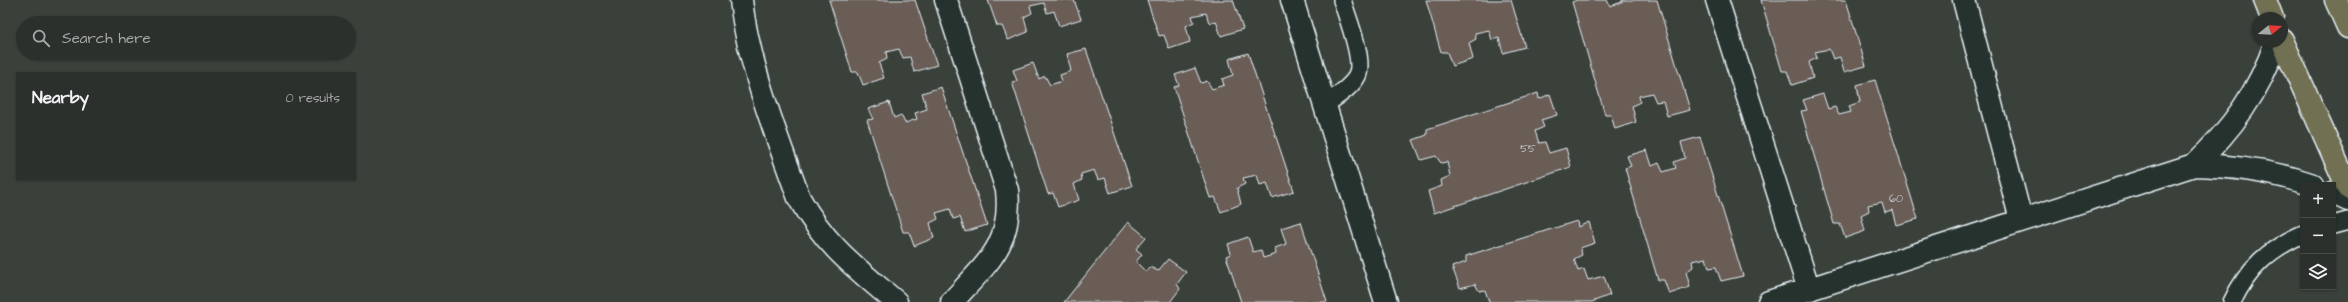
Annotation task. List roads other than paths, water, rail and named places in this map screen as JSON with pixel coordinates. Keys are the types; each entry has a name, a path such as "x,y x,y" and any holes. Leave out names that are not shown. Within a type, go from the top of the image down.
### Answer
{"main road":[{"path":"2265,0 2270,12"},
{"path":"2336,0 2348,27"},
{"path":"2286,48 2348,188"}],"street":[{"path":"741,0 744,27 750,55 799,198 811,219 840,255 896,302"},
{"path":"946,0 1006,190 1008,206 1008,222 996,251 952,302"},
{"path":"1292,0 1386,302"},
{"path":"1717,0 1810,290"},
{"path":"1964,0 2021,220"},
{"path":"2194,165 2217,143 2238,119 2255,92 2273,48"},
{"path":"1769,302 2194,165 2227,166 2260,170 2302,182"},
{"path":"2336,194 2348,200"}],"lane":[{"path":"1325,105 1352,82 1359,70 1358,55 1342,0"},
{"path":"2336,224 2348,221"},
{"path":"2232,302 2242,280 2258,264 2275,250 2300,236"}]}
